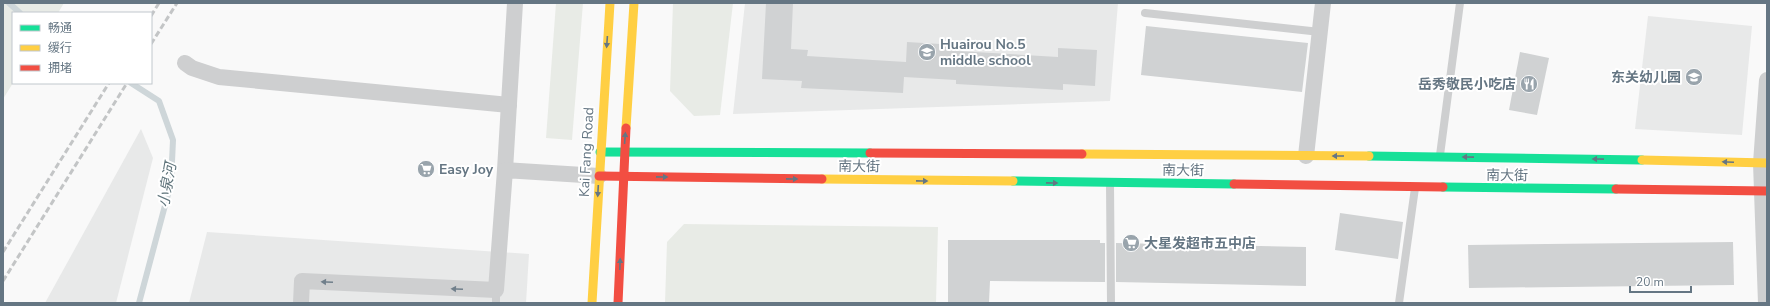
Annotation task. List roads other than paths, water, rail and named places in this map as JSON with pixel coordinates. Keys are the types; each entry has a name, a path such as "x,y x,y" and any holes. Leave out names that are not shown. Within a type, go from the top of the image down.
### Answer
{"main road":[{"name":"Kai Fang Road","path":"592,303 610,3"},
{"path":"618,303 624,153 634,3"},
{"name":"南大街","path":"600,152 1440,156 1764,163"},
{"name":"南大街","path":"599,176 1765,191"}],"street":[{"path":"301,303 302,281 496,297 515,3"},
{"path":"1306,156 1323,3"},
{"path":"185,62 192,68 219,77 509,105"},
{"path":"1766,303 1764,163 1767,80"},
{"path":"505,170 599,176"}],"lane":[{"path":"1440,156 1460,3"},
{"path":"1145,13 1320,32"},
{"path":"1110,183 1111,303"},
{"path":"1400,303 1415,187"}],"waterway":[{"name":"小泉河","path":"9,3 19,12"},
{"name":"小泉河","path":"133,84 159,101 173,140 171,183 139,303"}],"railway":[{"path":"152,14 159,3"},
{"path":"152,42 177,3"},
{"path":"3,252 108,84"},
{"path":"3,281 126,84"}],"place":[{"name":"Huairou No.5 middle school","path":"927,52"},
{"name":"东关幼儿园","path":"1694,77"},
{"name":"岳秀敬民小吃店","path":"1529,84"},
{"name":"Easy Joy","path":"426,169"},
{"name":"大星发超市五中店","path":"1131,243"}]}
